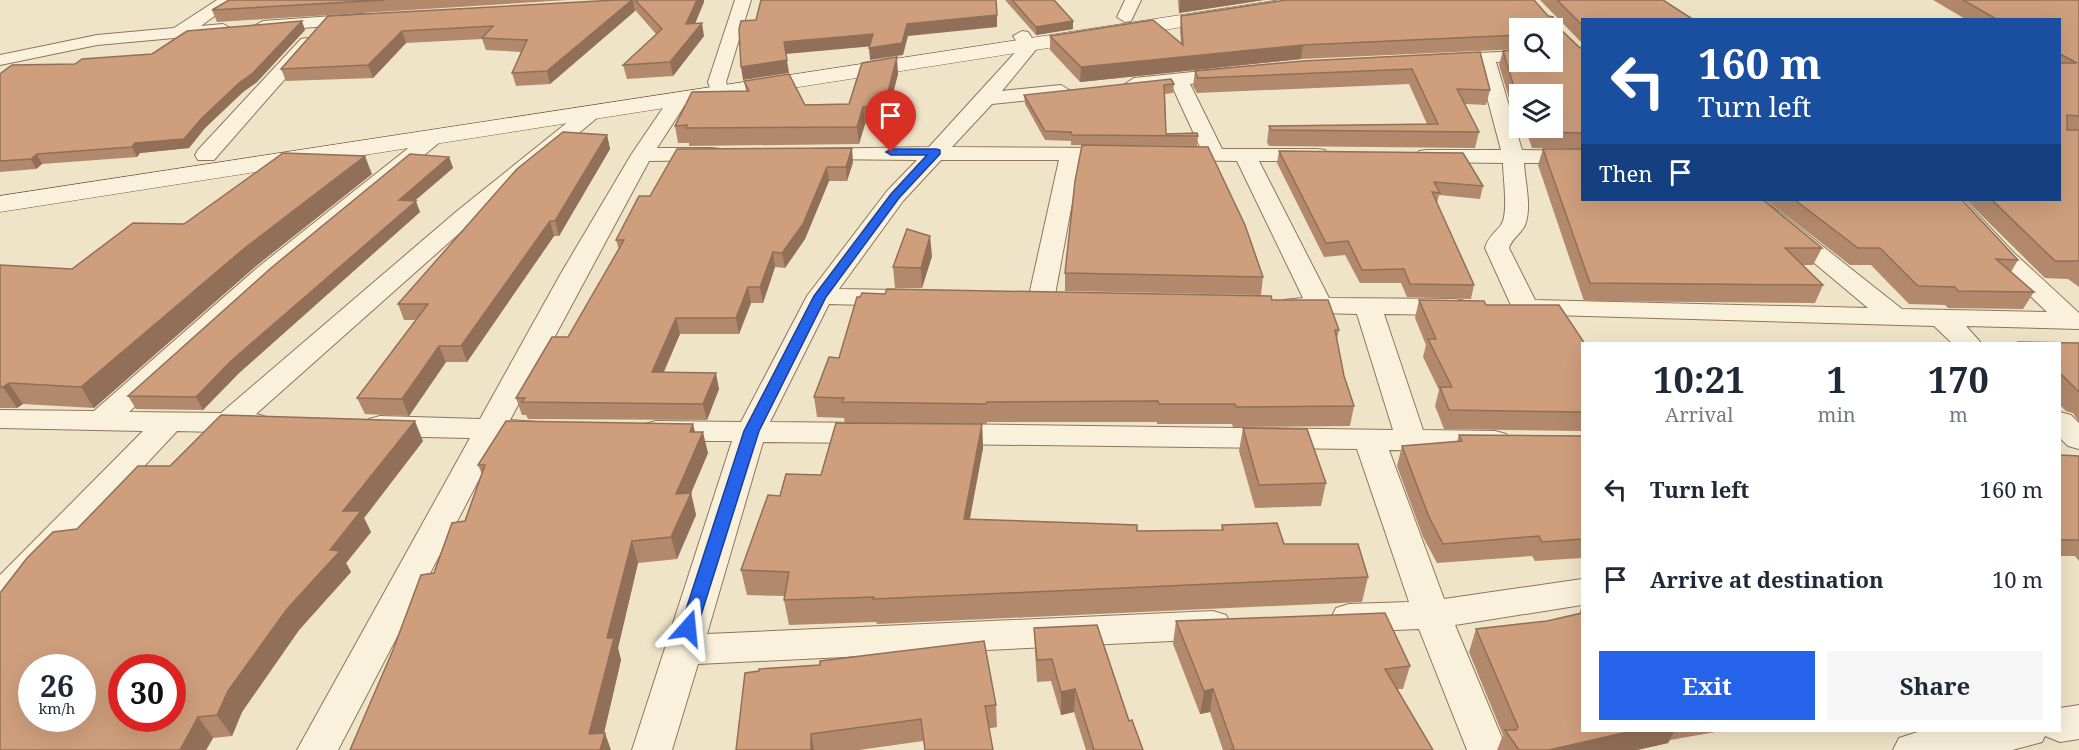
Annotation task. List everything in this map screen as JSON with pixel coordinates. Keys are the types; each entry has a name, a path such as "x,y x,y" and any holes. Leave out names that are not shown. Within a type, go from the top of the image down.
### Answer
{"main road":[{"path":"1025,41 1129,9 1234,0"},
{"path":"0,186 206,155 719,88 1025,41 1316,0"},
{"path":"0,204 678,100 719,88"}],"street":[{"path":"180,32 228,0"},
{"path":"719,88 743,0"},
{"path":"0,60 97,40 381,17"},
{"path":"206,155 326,21"},
{"path":"652,750 751,431 820,296 895,196 986,99 1025,41"},
{"path":"1425,60 1509,56"},
{"path":"1485,57 1513,157 1516,215 1512,227 1500,238 1497,248 1508,276 1503,308"},
{"path":"1110,86 1245,73"},
{"path":"1178,79 1215,154"},
{"path":"986,99 1076,90"},
{"path":"317,750 573,275 642,155 678,100"},
{"path":"230,422 465,216 591,113"},
{"path":"102,420 266,273 433,138"},
{"path":"795,153 1338,155"},
{"path":"1041,300 1071,153"},
{"path":"642,155 736,154"},
{"path":"1245,154 1320,307"},
{"path":"1408,156 1581,157"},
{"path":"1751,201 1893,315"},
{"path":"1953,201 2004,257 2075,321"},
{"path":"820,296 924,298"},
{"path":"1274,306 1893,315 2075,321"},
{"path":"1368,306 1411,440"},
{"path":"1940,317 1967,342"},
{"path":"0,419 277,423"},
{"path":"0,597 170,421"},
{"path":"2061,423 2079,440"},
{"path":"348,426 562,430"},
{"path":"633,430 1525,442"},
{"path":"1370,441 1432,615 1487,750"},
{"path":"2061,452 2079,453"},
{"path":"1312,620 1432,615 1581,592"},
{"path":"682,650 1241,624"},
{"path":"2061,725 2079,722"},
{"path":"1913,750 2016,732"}],"building":[{"path":"229,0 385,0 212,10"},
{"path":"632,0 547,71 512,73 527,40 482,38 493,26 402,31 368,65 281,69 328,16"},
{"path":"635,0 697,0 686,24 702,23 670,62 623,65 662,29"},
{"path":"761,0 996,0 997,15 907,24 902,43 869,48 873,34 784,42 787,60 741,67 739,29 741,21 756,20"},
{"path":"1012,0 1054,0 1073,21 1036,27"},
{"path":"1286,0 1534,0 1548,16 1553,18 1509,18 1509,36 1303,45 1081,67 1050,36 1153,20 1183,45 1181,16"},
{"path":"1557,0 1663,0 1691,18 1581,18 1581,24"},
{"path":"1963,0 2079,0 2079,116 2067,115 2067,130 2079,130 2079,261 2055,261 1993,201 2061,201 2061,63 2077,63 2061,55 2061,18 1994,18"},
{"path":"302,21 253,73 201,119 184,139 135,143 132,147 37,154 31,159 0,161 0,74 12,65 75,64 82,59 152,54 187,31"},
{"path":"1563,32 1581,48 1581,133 1563,133 1563,84 1513,84 1509,72 1563,72"},
{"path":"1509,50 1509,70 1503,51"},
{"path":"1480,52 1490,90 1457,89 1479,132 1271,130 1269,126 1438,124 1412,69 1198,78 1195,71 1303,61"},
{"path":"897,57 884,107 863,107 857,127 686,128 687,125 675,126 692,92 749,91 744,81 789,74 805,105 849,104 862,63"},
{"path":"1171,79 1174,84 1164,85 1166,134 1197,133 1198,136 1072,135 1071,132 1045,131 1024,95"},
{"path":"563,132 607,135 555,221 550,221 461,346 439,346 402,399 357,398 428,304 398,304 517,169"},
{"path":"1082,145 1208,147 1245,225 1263,277 1065,273 1075,181"},
{"path":"852,148 846,167 827,167 803,224 782,253 773,252 760,287 748,287 736,318 676,318 652,372 716,373 703,404 522,402 525,398 516,398 552,337 568,337 624,240 616,240 639,196 650,196 677,149"},
{"path":"1543,149 1581,149 1581,201 1764,201 1822,248 1785,248 1823,285 1590,283"},
{"path":"1279,151 1463,153 1483,186 1434,182 1440,193 1432,192 1474,285 1410,284 1404,269 1362,270 1348,241 1326,243"},
{"path":"283,153 365,156 246,247 81,387 9,383 0,387 0,265 72,269 133,223 184,224"},
{"path":"410,154 449,157 399,200 416,201 232,360 196,397 128,396 271,268"},
{"path":"1796,201 1963,201 2018,260 1996,259 2034,292 1958,291 1955,287 1918,286 1880,248 1858,248"},
{"path":"907,229 930,236 921,268 893,267"},
{"path":"887,289 1271,296 1272,300 1328,300 1339,330 1335,330 1344,376 1354,406 1236,407 1235,404 1159,404 1158,401 987,402 986,404 842,402 844,398 814,397 829,357 839,358 857,297 860,297 862,293 885,294"},
{"path":"1419,300 1484,301 1486,305 1559,305 1584,342 1581,342 1581,412 1449,410 1440,387 1452,387 1428,339 1436,339"},
{"path":"2061,343 2079,343 2079,392 2062,375"},
{"path":"221,415 415,421 343,511 361,511 330,550 340,551 287,609 228,691 217,715 198,717 180,750 0,750 0,593 27,558 53,532 77,529 138,466 170,466"},
{"path":"506,421 693,424 690,432 703,432 676,494 691,493 671,537 632,541 607,638 614,638 589,734 605,733 600,750 350,750 393,650 421,575 434,573 452,523 465,521 485,465 478,465"},
{"path":"836,423 982,424 964,519 1137,525 1137,531 1223,530 1222,525 1277,523 1284,544 1358,544 1368,577 873,599 874,597 784,600 789,572 741,570 768,495 780,496 786,474 821,475"},
{"path":"1243,428 1307,429 1326,483 1259,485"},
{"path":"1459,435 1581,436 1581,539 1542,542 1539,536 1443,544 1429,517 1402,446 1462,441"},
{"path":"2061,455 2079,456 2079,540 2061,540"},
{"path":"1385,613 1410,666 1385,669 1433,750 1231,750 1234,749 1213,689 1204,691 1176,621"},
{"path":"1581,613 1581,732 1627,732 1549,750 1519,750 1505,730 1516,730 1518,727 1476,629 1547,621"},
{"path":"1097,625 1129,721 1132,720 1143,750 1094,750 1075,689 1061,692 1052,659 1037,660 1034,628"},
{"path":"984,641 996,705 985,706 993,750 925,750 921,719 811,734 811,750 736,750 745,673 759,671 759,669 820,665 820,661"}],"route":[{"path":"688,628 751,431 820,296 859,241 895,196 936,152 891,152"}]}
